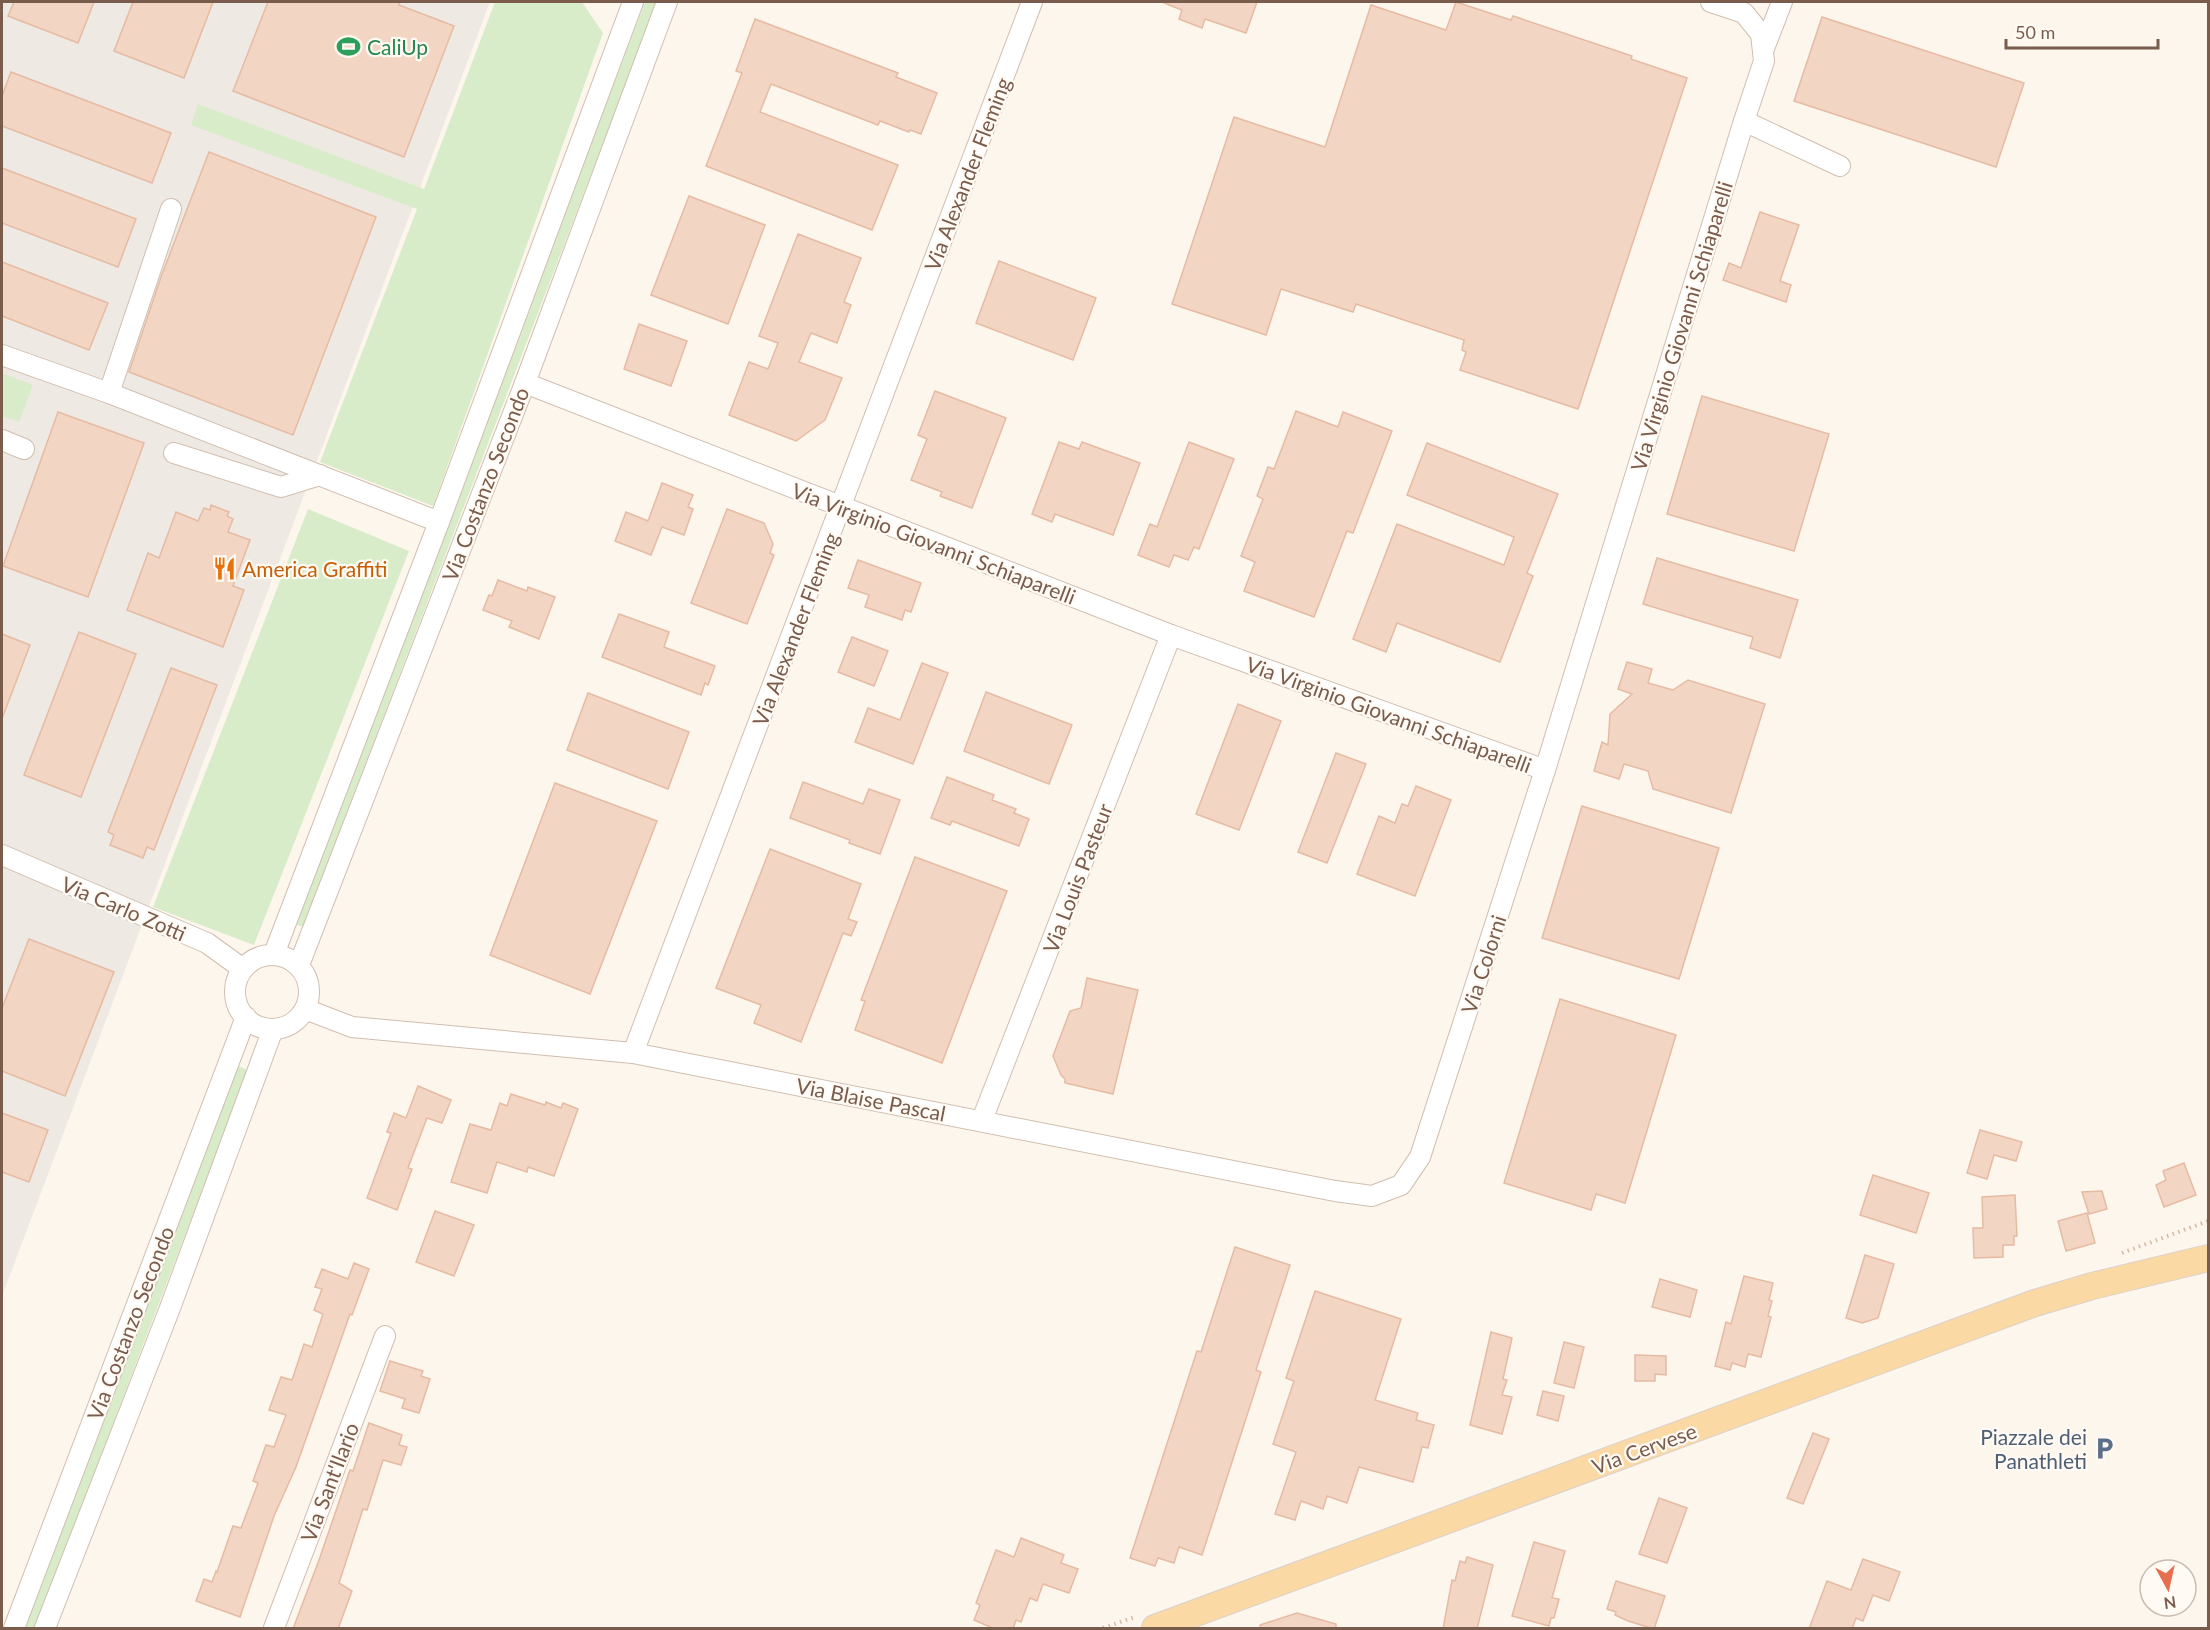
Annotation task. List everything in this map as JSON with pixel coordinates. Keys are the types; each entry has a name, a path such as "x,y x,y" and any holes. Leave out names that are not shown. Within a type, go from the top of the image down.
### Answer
{"main road":[{"name":"Via Cervese","path":"1155,1629 2035,1304 2092,1286 2208,1257"},
{"name":"Via Cervese","path":"2136,1276 2208,1269"}],"street":[{"name":"Via Costanzo Secondo","path":"274,954 439,522 633,2"},
{"name":"Via Costanzo Secondo","path":"299,965 525,383 667,2"},
{"name":"Via Alexander Fleming","path":"633,1053 1032,2"},
{"path":"1711,2 1744,13 1761,33 1763,51"},
{"name":"Via Virginio Giovanni Schiaparelli","path":"525,383 1171,635 1545,770 1764,61 1763,51 1782,2"},
{"path":"1744,120 1840,166"},
{"path":"109,393 171,209"},
{"path":"2,355 109,393 439,522"},
{"path":"2,441 24,449"},
{"path":"174,453 281,487 320,475"},
{"name":"Via Louis Pasteur","path":"982,1120 1171,635"},
{"name":"Via Colorni","path":"1420,1157 1545,770"},
{"name":"Via Carlo Zotti","path":"2,855 207,943 243,969"},
{"path":"274,954 299,965 306,975 309,998 305,1009 292,1023 273,1029 254,1024 246,1017 236,999 235,988 243,969 262,956 274,954"},
{"name":"Via Blaise Pascal","path":"305,1009 352,1027 633,1053 1335,1191 1372,1196 1401,1185 1420,1157"},
{"name":"Via Costanzo Secondo","path":"14,1629 246,1017"},
{"name":"Via Costanzo Secondo","path":"45,1629 165,1319 273,1029"},
{"name":"Via Sant'Ilario","path":"274,1629 385,1336"}],"shaded area":[{"path":"2,2 490,2 2,1296"}],"green space":[{"path":"495,2 582,2 603,33 433,506 320,462 417,209 191,125 198,104 424,189"},
{"path":"645,2 657,2 303,927 293,923"},
{"path":"2,373 33,385 19,422 2,416"},
{"path":"308,509 409,551 254,945 153,907"},
{"path":"238,1066 248,1070 35,1628 23,1628"}],"building":[{"path":"14,2 94,2 78,43 8,16"},
{"path":"133,2 213,2 184,78 114,51"},
{"path":"268,2 400,2 399,5 454,26 404,157 233,91"},
{"path":"1164,2 1257,2 1246,33 1205,19 1202,28 1179,19 1182,10"},
{"path":"1456,2 1511,20 1513,16 1632,56 1631,59 1687,78 1578,409 1460,370 1466,352 1462,350 1464,340 1356,304 1353,312 1281,289 1266,335 1172,304 1234,117 1325,147 1371,5 1446,30"},
{"path":"1822,17 2024,83 1996,167 1794,101"},
{"path":"755,19 898,73 896,77 937,93 921,134 880,121 878,125 771,84 760,112 898,165 872,230 706,166 742,73 736,71"},
{"path":"11,72 171,133 152,183 2,126 2,96"},
{"path":"209,152 376,217 293,435 129,372 161,277"},
{"path":"2,168 136,219 118,267 2,223"},
{"path":"689,196 765,225 728,324 651,295"},
{"path":"1760,212 1799,225 1780,281 1791,285 1786,302 1723,280 1729,263 1741,268"},
{"path":"798,234 861,258 844,302 851,305 837,343 811,333 799,362 842,378 825,420 796,441 729,415 749,362 768,369 778,343 759,336"},
{"path":"999,261 1096,298 1073,360 976,323"},
{"path":"2,262 108,303 89,350 2,316"},
{"path":"639,324 687,341 671,386 624,369"},
{"path":"935,391 1006,418 972,508 940,496 942,492 911,480 927,439 918,435"},
{"path":"1702,396 1829,434 1794,551 1667,514"},
{"path":"1296,411 1338,427 1343,412 1392,431 1353,533 1347,531 1314,617 1244,591 1255,562 1241,556 1263,499 1257,496 1268,467 1274,469"},
{"path":"58,412 144,443 88,597 3,566"},
{"path":"1059,442 1079,449 1082,442 1140,463 1113,535 1055,514 1052,522 1032,514"},
{"path":"1189,442 1234,459 1199,549 1194,547 1188,560 1174,555 1169,567 1138,555 1150,524 1157,527"},
{"path":"1427,443 1558,494 1527,573 1533,576 1500,662 1397,623 1386,652 1353,639 1397,524 1504,565 1514,537 1407,495"},
{"path":"662,483 693,495 688,507 693,509 684,535 662,527 651,555 615,541 626,512 648,521"},
{"path":"211,505 229,512 227,516 233,519 228,532 250,540 233,586 244,590 223,647 127,610 148,553 159,558 176,512 198,521 204,508 210,510"},
{"path":"727,509 764,523 773,544 770,553 774,555 747,624 691,603"},
{"path":"1657,558 1798,600 1780,658 1750,648 1753,637 1643,604"},
{"path":"858,560 921,583 911,612 905,610 902,620 865,607 869,595 848,588"},
{"path":"498,580 527,591 528,587 555,597 539,639 509,627 512,621 483,610"},
{"path":"619,614 669,632 664,647 715,666 708,685 705,683 701,695 602,657"},
{"path":"79,632 136,654 81,797 24,775"},
{"path":"2,634 30,645 3,716 2,715"},
{"path":"852,637 888,651 874,686 838,672"},
{"path":"1627,662 1652,669 1648,683 1673,690 1688,680 1765,704 1731,813 1653,789 1648,771 1624,764 1619,779 1594,771 1602,742 1608,745 1610,714 1632,694 1618,689"},
{"path":"922,663 948,673 913,764 855,742 868,708 900,720"},
{"path":"171,668 217,685 154,850 147,847 143,858 110,845 114,835 108,832"},
{"path":"986,692 1072,725 1049,784 964,751"},
{"path":"588,693 689,732 668,789 567,750"},
{"path":"1238,704 1281,721 1239,830 1196,814"},
{"path":"1336,753 1366,764 1327,863 1298,852"},
{"path":"947,777 994,795 992,800 1016,809 1014,813 1029,819 1019,846 952,821 950,825 931,818"},
{"path":"803,782 863,804 869,789 900,800 880,854 849,843 850,840 790,818"},
{"path":"555,783 657,821 590,994 490,955"},
{"path":"1416,786 1451,800 1415,896 1357,874 1379,816 1395,823 1402,804 1408,806"},
{"path":"1582,806 1719,848 1679,979 1542,938"},
{"path":"770,849 861,884 848,919 857,922 851,936 843,933 801,1042 754,1023 761,1005 716,988"},
{"path":"915,857 1007,891 942,1063 855,1030 865,1001 861,1000"},
{"path":"29,939 114,972 65,1096 2,1071 2,1008"},
{"path":"1087,978 1138,990 1113,1094 1065,1083 1053,1056 1070,1011 1081,1008"},
{"path":"1560,999 1676,1035 1625,1203 1596,1194 1591,1210 1504,1183"},
{"path":"418,1086 451,1100 442,1123 427,1118 408,1168 412,1169 397,1210 367,1198 391,1133 387,1132 394,1113 406,1118"},
{"path":"511,1094 545,1105 546,1102 561,1108 563,1103 578,1109 554,1176 528,1167 527,1172 497,1162 487,1193 451,1182 470,1124 491,1130 500,1103 507,1106"},
{"path":"2,1113 48,1130 29,1182 2,1172"},
{"path":"1980,1130 2022,1142 2016,1161 1994,1155 1987,1179 1967,1173"},
{"path":"2184,1163 2196,1195 2164,1207 2156,1185 2166,1180 2163,1171"},
{"path":"1873,1175 1929,1193 1916,1233 1860,1215"},
{"path":"2102,1191 2107,1209 2089,1214 2082,1192"},
{"path":"2015,1195 2017,1236 2014,1236 2014,1245 2003,1245 2003,1257 1974,1258 1973,1228 1983,1228 1982,1197"},
{"path":"435,1211 474,1225 454,1276 416,1262"},
{"path":"2087,1213 2095,1243 2066,1251 2058,1221"},
{"path":"1235,1247 1290,1265 1256,1370 1261,1372 1202,1555 1179,1547 1174,1563 1158,1558 1155,1566 1130,1558 1197,1351 1201,1352"},
{"path":"1865,1255 1894,1264 1878,1318 1862,1323 1846,1318"},
{"path":"354,1263 369,1269 352,1315 350,1314 296,1467 274,1516 240,1617 196,1601 204,1579 212,1582 217,1572 233,1526 241,1528 258,1483 253,1481 266,1445 274,1447 286,1415 269,1410 281,1377 292,1380 304,1344 312,1347 323,1314 314,1310 322,1289 315,1287 322,1269 348,1279"},
{"path":"1744,1276 1773,1283 1768,1316 1771,1317 1761,1357 1748,1354 1745,1367 1732,1363 1730,1370 1715,1366 1726,1322 1731,1324"},
{"path":"1660,1279 1697,1290 1690,1317 1652,1307"},
{"path":"1315,1291 1401,1319 1375,1400 1418,1413 1416,1420 1434,1425 1428,1448 1422,1447 1413,1482 1359,1467 1347,1503 1327,1496 1323,1509 1301,1501 1295,1520 1275,1514 1296,1452 1273,1444 1294,1381 1286,1378"},
{"path":"1491,1332 1512,1338 1503,1379 1507,1380 1502,1395 1512,1397 1502,1434 1470,1425"},
{"path":"1564,1342 1584,1347 1574,1388 1554,1383"},
{"path":"1635,1355 1666,1356 1666,1375 1655,1374 1655,1381 1635,1381"},
{"path":"390,1361 423,1371 421,1376 430,1379 419,1413 402,1408 405,1399 380,1391"},
{"path":"1543,1391 1564,1396 1558,1421 1537,1415"},
{"path":"369,1423 402,1435 399,1445 407,1447 401,1465 383,1460 367,1510 363,1509 339,1583 352,1591 338,1629 293,1629 350,1470 353,1471"},
{"path":"1813,1433 1829,1439 1803,1504 1787,1498"},
{"path":"1659,1498 1687,1508 1667,1563 1639,1554"},
{"path":"1021,1538 1064,1555 1061,1563 1078,1569 1069,1593 1043,1584 1037,1601 1030,1598 1021,1622 1016,1620 1013,1629 995,1629 974,1620 980,1605 976,1603 996,1550 1014,1557"},
{"path":"1534,1542 1565,1551 1552,1598 1559,1599 1554,1618 1551,1618 1549,1626 1512,1616"},
{"path":"1467,1557 1493,1565 1477,1629 1443,1629 1452,1580 1455,1581 1460,1561 1465,1563"},
{"path":"1863,1559 1900,1572 1889,1601 1873,1595 1863,1621 1856,1618 1852,1629 1809,1629 1827,1581 1851,1590"},
{"path":"1616,1581 1665,1596 1654,1629 1628,1621 1615,1615 1616,1612 1607,1609"},
{"path":"1297,1613 1336,1624 1336,1629 1261,1629 1260,1625"}],"place":[{"name":"CaliUp","path":"349,46"},
{"name":"America Graffiti","path":"224,568"},
{"name":"Piazzale dei Panathleti","path":"2105,1448"}]}
